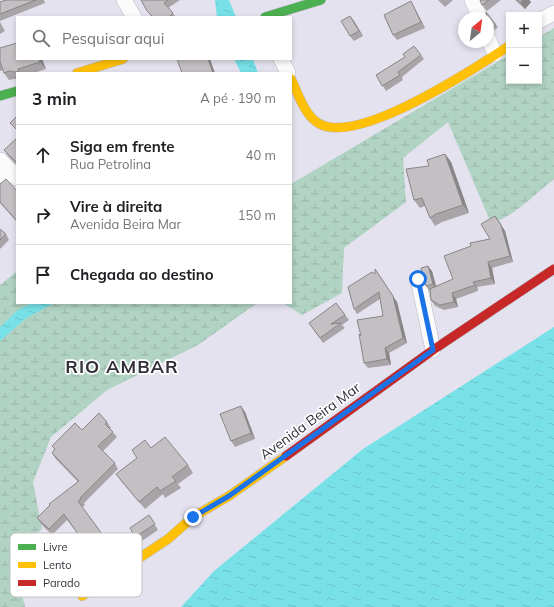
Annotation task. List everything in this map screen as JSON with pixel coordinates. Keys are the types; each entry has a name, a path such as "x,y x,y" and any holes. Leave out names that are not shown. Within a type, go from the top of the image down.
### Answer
{"street":[{"path":"124,0 133,16"},
{"path":"269,16 321,0"},
{"path":"472,0 477,12"},
{"path":"542,19 554,12"},
{"path":"492,48 495,54"},
{"path":"292,81 307,111 319,123 334,128 354,126 378,119 467,74 506,48"},
{"path":"80,72 120,60"},
{"path":"282,60 288,72"},
{"path":"0,96 16,91"},
{"path":"0,160 14,175 0,182"},
{"name":"Avenida Beira Mar","path":"142,556 168,539 193,517 229,496 433,350 554,269"},
{"path":"418,279 433,350"}],"green space":[{"path":"554,28 554,179 508,216 491,223 448,122 403,158 406,202 344,248 342,293 302,315 285,304 292,304 292,183 506,57 506,84 542,84 542,35"},
{"path":"16,272 16,304 256,304 198,345 107,390 51,437 33,482 42,529 36,533 10,533 10,597 23,597 25,607 0,607 0,285"}],"water":[{"path":"215,0 229,0 236,16 217,16"},
{"path":"234,60 253,60 258,72 240,72"},
{"path":"30,304 52,304 25,319 0,341 0,327 18,310"},
{"path":"554,327 554,607 181,607 214,571 363,449"}],"building":[{"path":"6,0 36,0 0,14 0,2"},
{"path":"141,0 168,0 164,3 173,13 170,16 152,16 147,11"},
{"path":"480,0 489,0 482,5"},
{"path":"411,1 421,22 393,35 384,15"},
{"path":"350,16 359,31 350,36 341,21"},
{"path":"16,43 16,60 39,60 40,62 18,69 19,71 16,72 9,71 4,73 0,62 0,48"},
{"path":"414,46 421,55 398,72 400,75 382,86 376,75 405,57 403,54"},
{"path":"177,60 208,60 213,72 182,72"},
{"path":"16,117 16,129 10,123"},
{"path":"16,139 16,162 4,150"},
{"path":"445,154 463,205 436,214 430,218 422,198 414,200 406,169 429,166 427,160"},
{"path":"6,179 16,190 16,220 0,202 0,184"},
{"path":"495,216 501,225 510,256 488,262 491,278 473,282 475,285 452,293 454,302 440,305 431,300 430,289 453,279 444,256 471,246 470,243 490,239 481,224"},
{"path":"0,229 6,234 0,240"},
{"path":"428,266 433,284 426,286 421,268"},
{"path":"375,269 393,296 403,338 385,348 387,359 364,363 359,334 361,336 357,320 383,316 379,292 354,309 348,287 372,272 375,274"},
{"path":"336,303 345,315 331,324 341,323 320,338 309,323"},
{"path":"241,406 251,433 231,441 220,414"},
{"path":"99,413 107,422 105,424 113,432 98,446 115,463 78,501 101,533 77,533 64,514 49,529 37,518 50,505 49,504 79,481 52,453 55,449 52,446 75,423 82,430"},
{"path":"165,437 188,465 172,477 176,481 160,491 157,487 139,502 116,474 137,458 132,450 145,440 151,448"},
{"path":"149,515 155,524 141,533 133,533 130,528"}],"traffic: fast":[{"path":"268,16 321,0"},
{"path":"0,96 16,91"}],"traffic: slow":[{"path":"292,81 305,109 313,119 318,123 336,128 359,124 386,115 415,102 470,71 506,48"},
{"path":"80,72 120,60"},
{"path":"142,556 168,539 193,517 229,496 286,456"}],"traffic: jam":[{"path":"286,456 433,350 554,269"}],"district":[{"name":"RIO AMBAR","path":"122,366"}],"route":[{"path":"193,517 229,496 433,350 418,279"}]}
